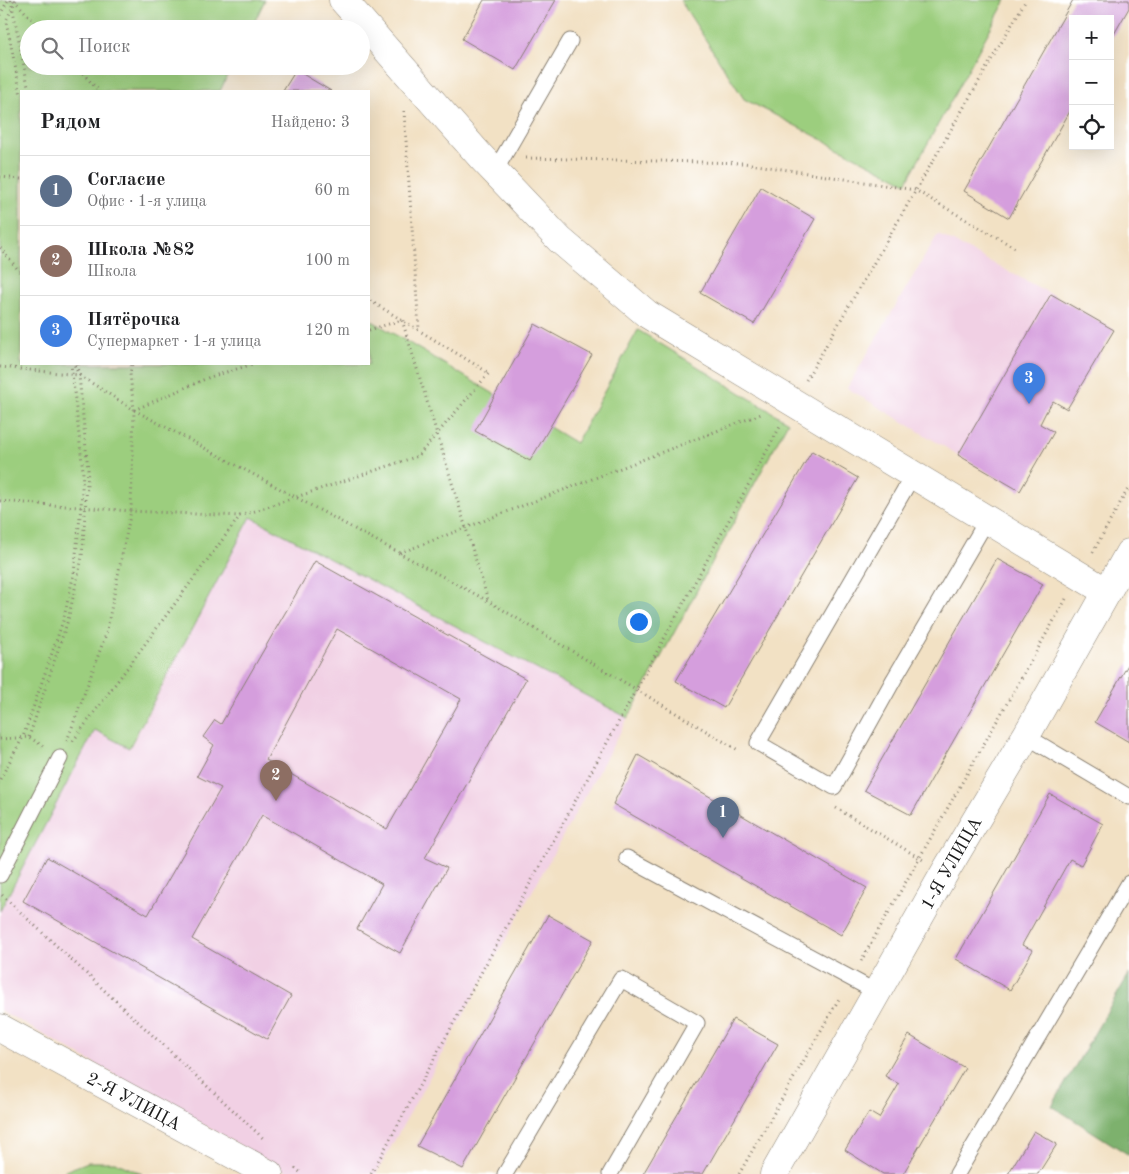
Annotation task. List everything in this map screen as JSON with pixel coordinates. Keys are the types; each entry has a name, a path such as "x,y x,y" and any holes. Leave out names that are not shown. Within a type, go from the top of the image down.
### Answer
{"street":[{"path":"343,0 360,20"},
{"path":"370,31 488,164 560,240 646,314 1107,592"},
{"name":"1-Я УЛИЦА","path":"774,1174 1129,553"},
{"name":"2-Я УЛИЦА","path":"0,1028 282,1171"}],"lane":[{"path":"488,164 570,41"},
{"path":"913,475 758,742 834,787 986,520"},
{"path":"1026,736 1129,797"},
{"path":"0,875 60,758"},
{"path":"627,858 878,993"},
{"path":"957,1174 1129,883"},
{"path":"505,1174 622,979 697,1023 610,1174"}],"path":[{"path":"13,0 12,8 6,21 20,90"},
{"path":"0,15 13,0"},
{"path":"13,0 32,20"},
{"path":"371,1174 794,402 1026,0"},
{"path":"12,8 20,47"},
{"path":"401,67 419,330"},
{"path":"26,75 29,90"},
{"path":"84,75 98,90"},
{"path":"488,164 744,162 915,190 1017,249"},
{"path":"0,177 20,179"},
{"path":"0,248 20,272"},
{"path":"0,501 131,511 240,516 418,456 489,373 370,301"},
{"path":"370,330 402,320"},
{"path":"402,320 488,601"},
{"path":"0,739 29,737 68,620 82,557 83,471 72,365"},
{"path":"73,365 79,375"},
{"path":"78,365 88,470 83,508"},
{"path":"60,758 106,634 131,511 134,410 130,374 132,365"},
{"path":"134,410 210,376 249,365"},
{"path":"0,367 79,375 134,410 488,601 744,753"},
{"path":"400,553 794,402"},
{"path":"739,1174 1129,487"},
{"path":"60,758 240,516"},
{"path":"0,779 23,737"},
{"path":"836,808 945,872"},
{"path":"0,893 266,1141"},
{"path":"282,1171 302,1174"}],"shaded area":[{"path":"938,234 1051,294 958,455 847,388"},
{"path":"251,517 628,718 376,1174 290,1174 0,1010 0,911 95,730 130,748"}],"green space":[{"path":"0,0 265,0 255,20 20,20 20,75 228,75 220,90 20,90 20,365 370,365 370,320 576,443 638,330 788,422 628,718 251,517 129,748 95,730 0,911"},
{"path":"680,0 1006,0 906,183 744,99"},
{"path":"1129,974 1129,1155 1052,1106"},
{"path":"88,1162 115,1162 142,1174 60,1174"}],"building":[{"path":"484,0 556,0 515,70 462,39"},
{"path":"1073,0 1129,0 1129,8 1114,34 1114,15 1069,15 1069,113 1009,218 964,191"},
{"path":"293,75 304,75 329,90 284,90"},
{"path":"761,187 815,219 754,324 700,293"},
{"path":"1051,294 1114,330 1067,409 1053,401 1046,412 1040,424 1054,432 1020,491 958,455"},
{"path":"535,324 592,355 530,461 475,431"},
{"path":"812,451 858,478 724,708 676,681"},
{"path":"997,559 1043,584 911,815 864,790"},
{"path":"315,561 526,679 425,858 447,868 400,953 357,929 382,884 262,815 192,939 291,996 267,1039 23,901 47,857 148,915 221,788 197,776 214,745 203,737 215,720 221,724","holes":["337,629 461,699 387,829 266,760"]},
{"path":"1129,663 1129,742 1095,722"},
{"path":"638,755 867,888 841,935 613,804"},
{"path":"1050,794 1103,824 1081,865 1070,859 1022,945 1033,950 1010,990 956,959"},
{"path":"548,915 593,940 463,1169 417,1146"},
{"path":"733,1019 778,1044 703,1174 643,1174"},
{"path":"909,1035 965,1068 903,1174 883,1174 845,1150 869,1112 879,1118 899,1084 885,1076"},
{"path":"1034,1131 1057,1144 1038,1174 1008,1174"}],"place":[{"name":"Пятёрочка","path":"1029,404"},
{"name":"Школа №82","path":"276,801"},
{"name":"Согласие","path":"723,838"}]}
